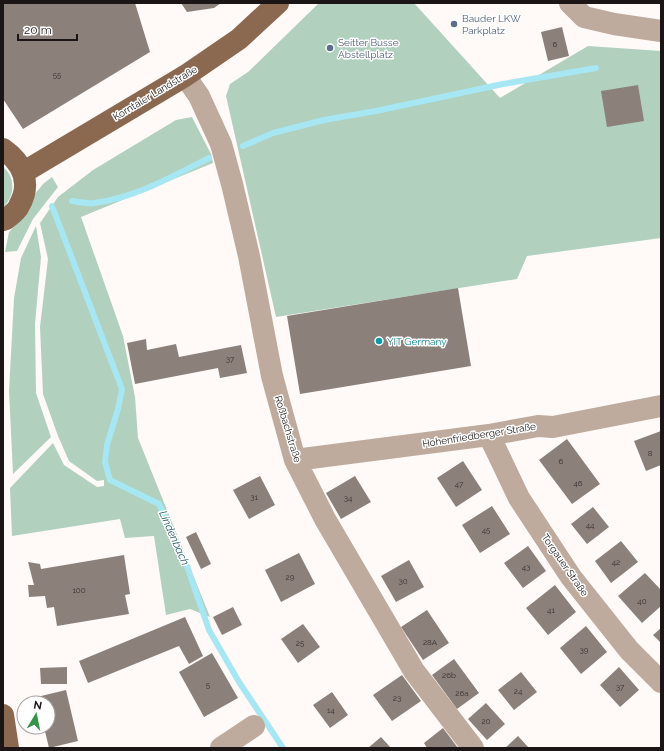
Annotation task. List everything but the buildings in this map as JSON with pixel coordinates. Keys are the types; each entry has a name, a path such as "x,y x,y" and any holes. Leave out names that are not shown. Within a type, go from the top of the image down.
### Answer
{"main road":[{"name":"Korntaler Landstraße","path":"24,172 184,76 238,39 278,3"},
{"path":"3,149 16,159 24,172 25,190 19,207 6,220 3,220"},
{"path":"3,715 8,748"}],"street":[{"path":"570,3 584,17 614,24 661,31"},
{"name":"Roßbachstraße","path":"184,76 199,96 221,144 249,256 272,376 296,460 325,519 414,671 473,748"},
{"name":"Hohenfriedberger Straße","path":"296,460 489,435 538,426 553,427 661,406"},
{"name":"Torgauer Straße","path":"489,435 519,498 571,577 629,650 661,682"},
{"path":"221,748 254,726"}],"green space":[{"path":"319,3 414,3 500,98 588,46 661,51 661,238 527,256 517,279 276,317 226,96 230,84 248,72"},
{"path":"192,117 211,154 213,163 81,217 123,336 135,397 138,438 210,617 190,609 166,615 154,536 125,538 120,519 12,536 10,488 53,443 64,465 97,487 104,486 104,480 97,481 69,461 58,436 43,394 40,327 48,259 40,223 58,197 93,170 176,120"},
{"path":"3,167 7,171 12,181 12,193 7,203 3,207"},
{"path":"52,177 58,187 33,219 17,251 5,252 9,232 29,211 35,194 43,184"},
{"path":"36,226 41,257 35,324 36,393 51,437 13,474 9,391 14,298 21,258"}],"waterway":[{"path":"243,146 273,133 324,120 376,111 503,84 596,68"},
{"path":"72,201 91,203 124,196 168,179 209,158"},
{"name":"Lindenbach","path":"52,206 122,389 118,409 107,445 105,462 110,480 159,504 187,566 209,630 239,682 283,748"}],"place":[{"name":"Bauder LKW Parkplatz","path":"454,24"},
{"name":"Seitter Busse Abstellplatz","path":"330,48"},
{"name":"YIT Germany","path":"379,341"}]}
